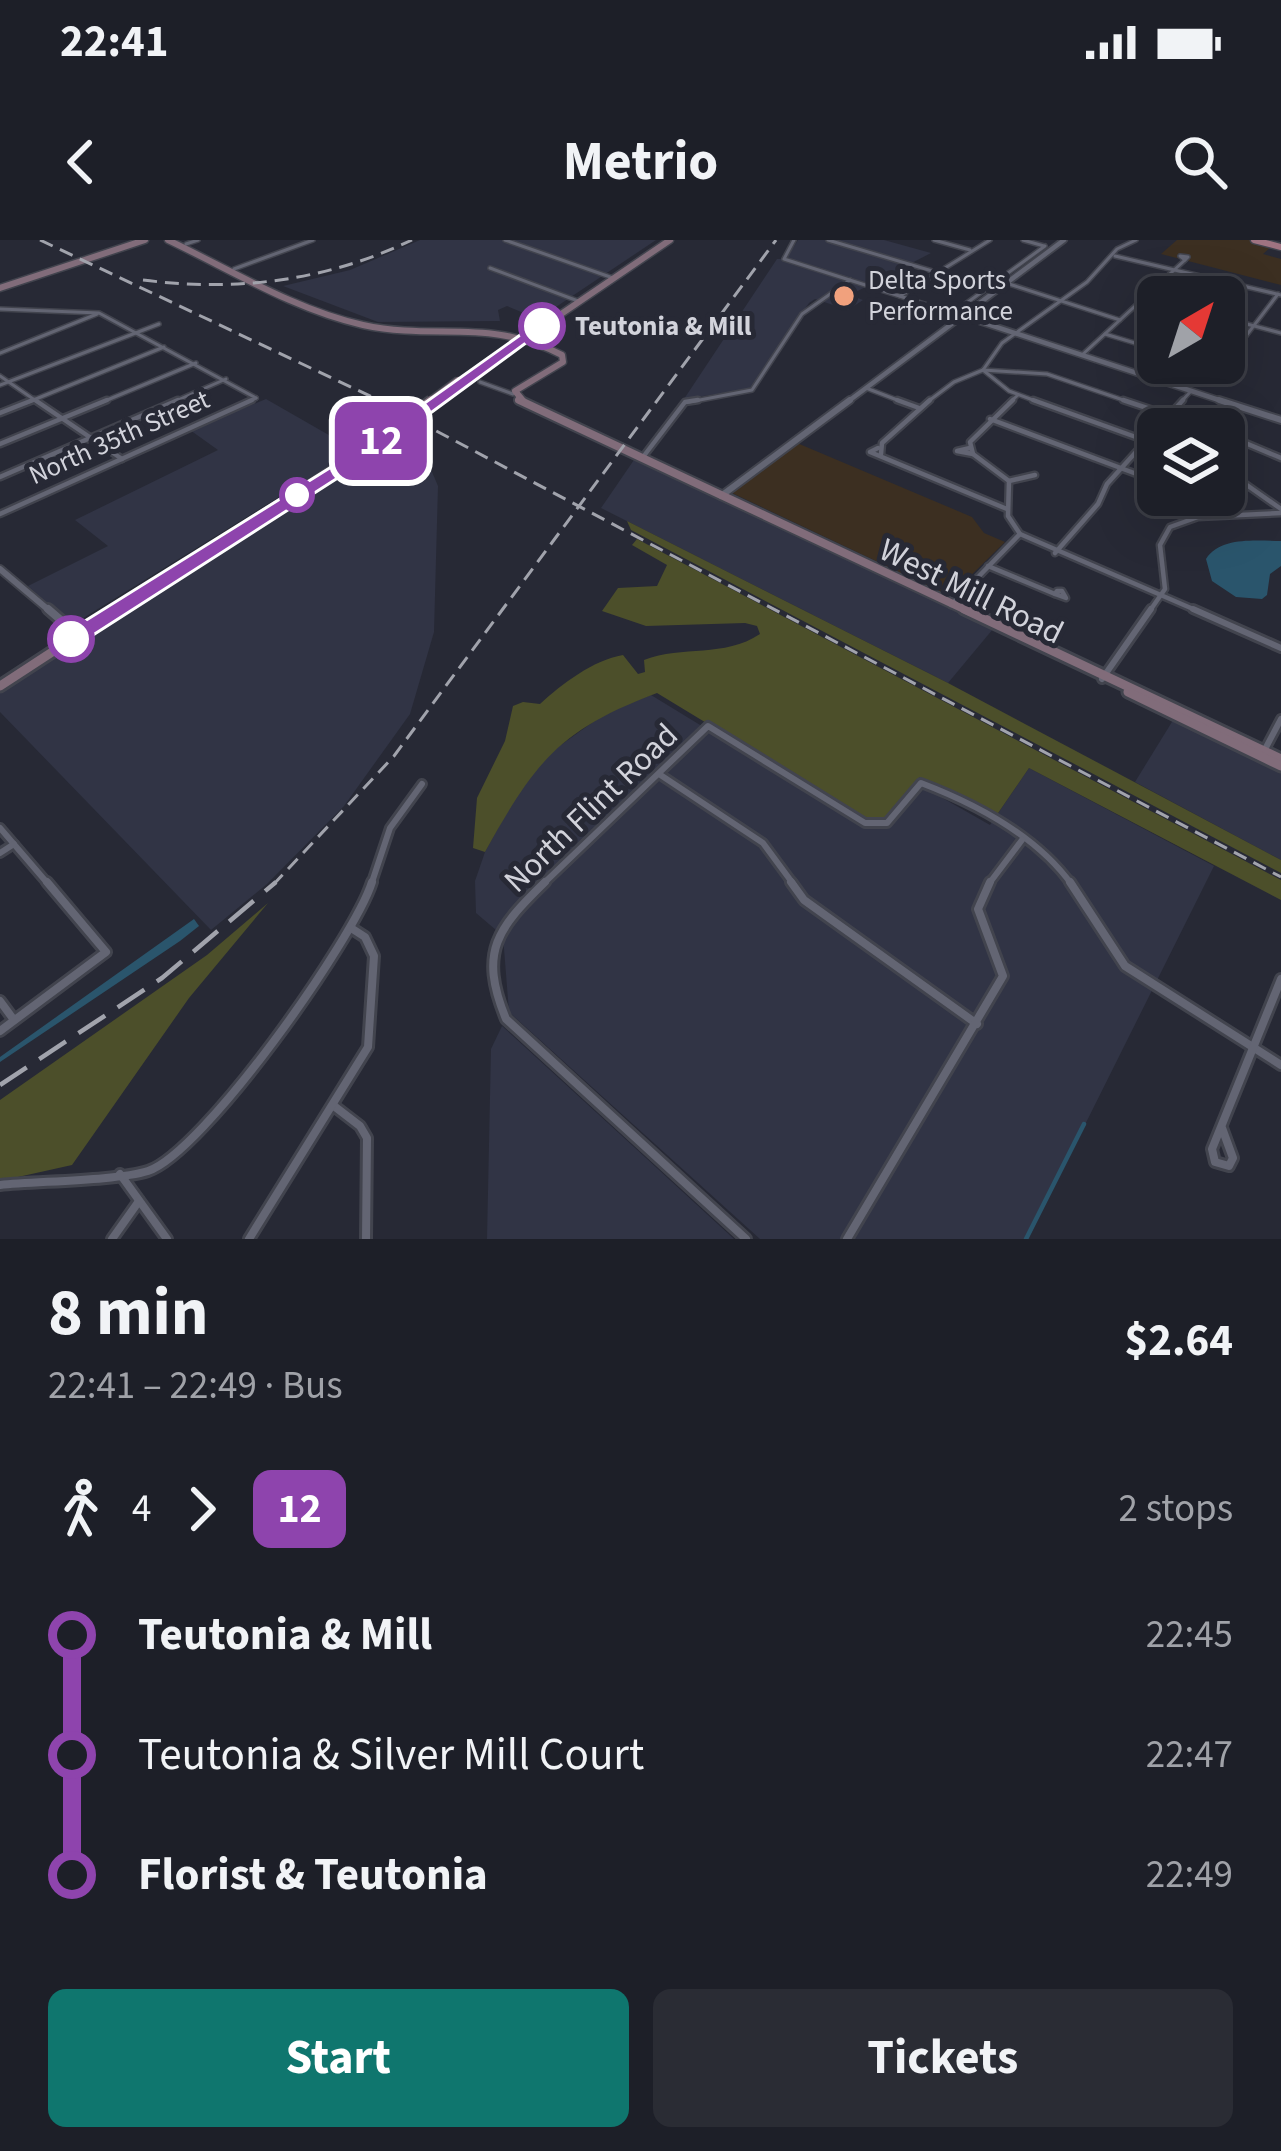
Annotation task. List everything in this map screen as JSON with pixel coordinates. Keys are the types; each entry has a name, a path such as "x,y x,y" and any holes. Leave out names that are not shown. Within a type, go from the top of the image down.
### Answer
{"main road":[{"path":"168,240 224,264"},
{"path":"178,240 356,323 410,329 478,326 559,352 564,360 513,394"},
{"path":"609,278 660,240"},
{"path":"0,683 397,427 576,300 670,240"},
{"path":"1255,240 1281,245"},
{"path":"1269,240 1281,245"},
{"path":"0,286 132,242"},
{"name":"West Mill Road","path":"513,394 1281,762"}],"street":[{"path":"186,244 198,240"},
{"path":"234,269 314,240"},
{"path":"505,240 609,278"},
{"path":"794,240 783,258 1137,373"},
{"path":"828,240 996,290"},
{"path":"934,240 973,251"},
{"path":"900,296 990,240"},
{"path":"1023,240 1053,248"},
{"path":"953,313 1064,240"},
{"path":"983,370 986,356 1040,312 1065,303 1136,240"},
{"path":"724,495 1006,283 1045,246"},
{"path":"1113,256 1196,276"},
{"path":"1082,355 1185,260"},
{"path":"490,268 576,300"},
{"path":"643,457 685,402 737,395 757,386 802,314 850,280"},
{"path":"1006,283 1120,320"},
{"path":"1245,288 1280,294 1245,339"},
{"path":"0,309 99,313 226,380"},
{"path":"0,353 99,313"},
{"path":"0,386 159,324"},
{"path":"1245,324 1281,333"},
{"path":"1105,334 1137,344"},
{"path":"0,413 166,346"},
{"path":"0,444 196,363"},
{"path":"983,370 995,384 1018,395 1137,437"},
{"path":"1146,408 1047,374 983,370 960,378 920,408 880,451 1007,509 1020,535 1055,553 1281,648"},
{"path":"0,376 122,459"},
{"path":"0,477 226,380"},
{"name":"North 35th Street","path":"0,514 256,398 226,380"},
{"path":"480,382 513,394"},
{"path":"1171,384 1281,420"},
{"path":"866,388 920,408"},
{"path":"1176,408 1191,391"},
{"path":"1007,509 1012,498 1009,481 971,451 974,433 1018,395"},
{"path":"990,419 1137,474"},
{"path":"1245,443 1281,458"},
{"path":"1055,553 1137,451"},
{"path":"1009,481 1035,475"},
{"path":"1245,484 1281,511"},
{"path":"1245,513 1281,511"},
{"path":"1103,677 1167,584 1160,549 1164,534 1183,520 1209,516"},
{"path":"952,604 1020,535"},
{"path":"988,566 1055,594"},
{"path":"0,569 75,633"},
{"path":"1263,754 1281,718"},
{"name":"North Flint Road","path":"746,1239 509,1024 500,1005 496,937 504,922 708,726 865,823 887,823 917,785 924,783 1022,840"},
{"path":"658,774 763,843 804,900 976,1024"},
{"path":"2,1188 98,1172 148,1171 183,1149 219,1112 351,928 365,905 390,828 422,784"},
{"path":"0,828 106,952 0,1030"},
{"path":"847,1239 1003,976 978,909 981,895 1022,840 1065,875 1106,944 1125,966 1281,1065"},
{"path":"0,854 14,844"},
{"path":"249,1239 362,1059 371,1030 374,956 365,938 351,928"},
{"path":"1222,1128 1281,979"},
{"path":"0,1001 14,1020"},
{"path":"334,1106 360,1126 367,1138 366,1239"},
{"path":"120,1174 167,1239"},
{"path":"112,1239 139,1201"}],"shaded area":[{"path":"420,240 656,240 538,319 507,306 498,310 500,321 378,322 283,286 350,270"},
{"path":"798,240 884,240 931,253 850,295 863,300 848,310 815,299 809,303 749,389 684,399 777,259 786,259"},
{"path":"1177,240 1254,240 1273,245 1263,254 1281,259 1281,285 1161,254"},
{"path":"266,399 355,450 72,625 28,586 108,546 75,520 218,450 190,430"},
{"path":"404,424 418,439 438,486 434,632 410,714 344,806 267,884 211,930 0,712 0,686"},
{"path":"797,443 972,517 984,533 1005,542 950,596 732,493"},
{"path":"636,457 993,629 948,683 601,508"},
{"path":"651,695 869,828 889,826 925,788 990,825 1029,768 1214,866 1028,1239 760,1239 509,1012 503,936 476,913 475,881 485,852 521,786 547,755 607,712"},
{"path":"1175,717 1281,768 1281,860 1135,782"},
{"path":"502,1026 734,1239 487,1239 491,1049"}],"green space":[{"path":"627,521 948,683 1281,860 1281,873 631,530"},
{"path":"637,539 1281,880 1281,900 1029,768 994,819 920,777 887,817 868,821 657,693 573,736 519,794 485,852 473,848 477,798 505,741 513,706 540,704 578,674 612,658 623,655 638,674 645,672 644,660 732,646 760,634 757,626 745,623 646,626 602,611 618,588 657,586 667,565 632,545"},
{"path":"268,903 189,998 72,1165 0,1181 0,1100 207,955"}],"water":[{"path":"1281,541 1281,566 1270,574 1262,599 1236,597 1212,581 1206,559 1221,546"},
{"path":"194,919 199,926 180,941 0,1062 0,1057"}],"waterway":[{"path":"1026,1239 1084,1124"}],"railway":[{"path":"40,240 372,397 579,506"},
{"path":"143,280 213,285 281,280 347,265 412,240"},
{"path":"579,506 776,240"},
{"path":"275,883 394,756 579,506"},
{"path":"579,506 1281,877"},
{"path":"0,1085 162,978 275,883"}],"bus line":[{"name":"12","path":"71,639 366,452 542,326"}],"place":[{"name":"Delta Sports Performance","path":"844,296"},
{"name":"Teutonia & Mill","path":"542,326"}]}
